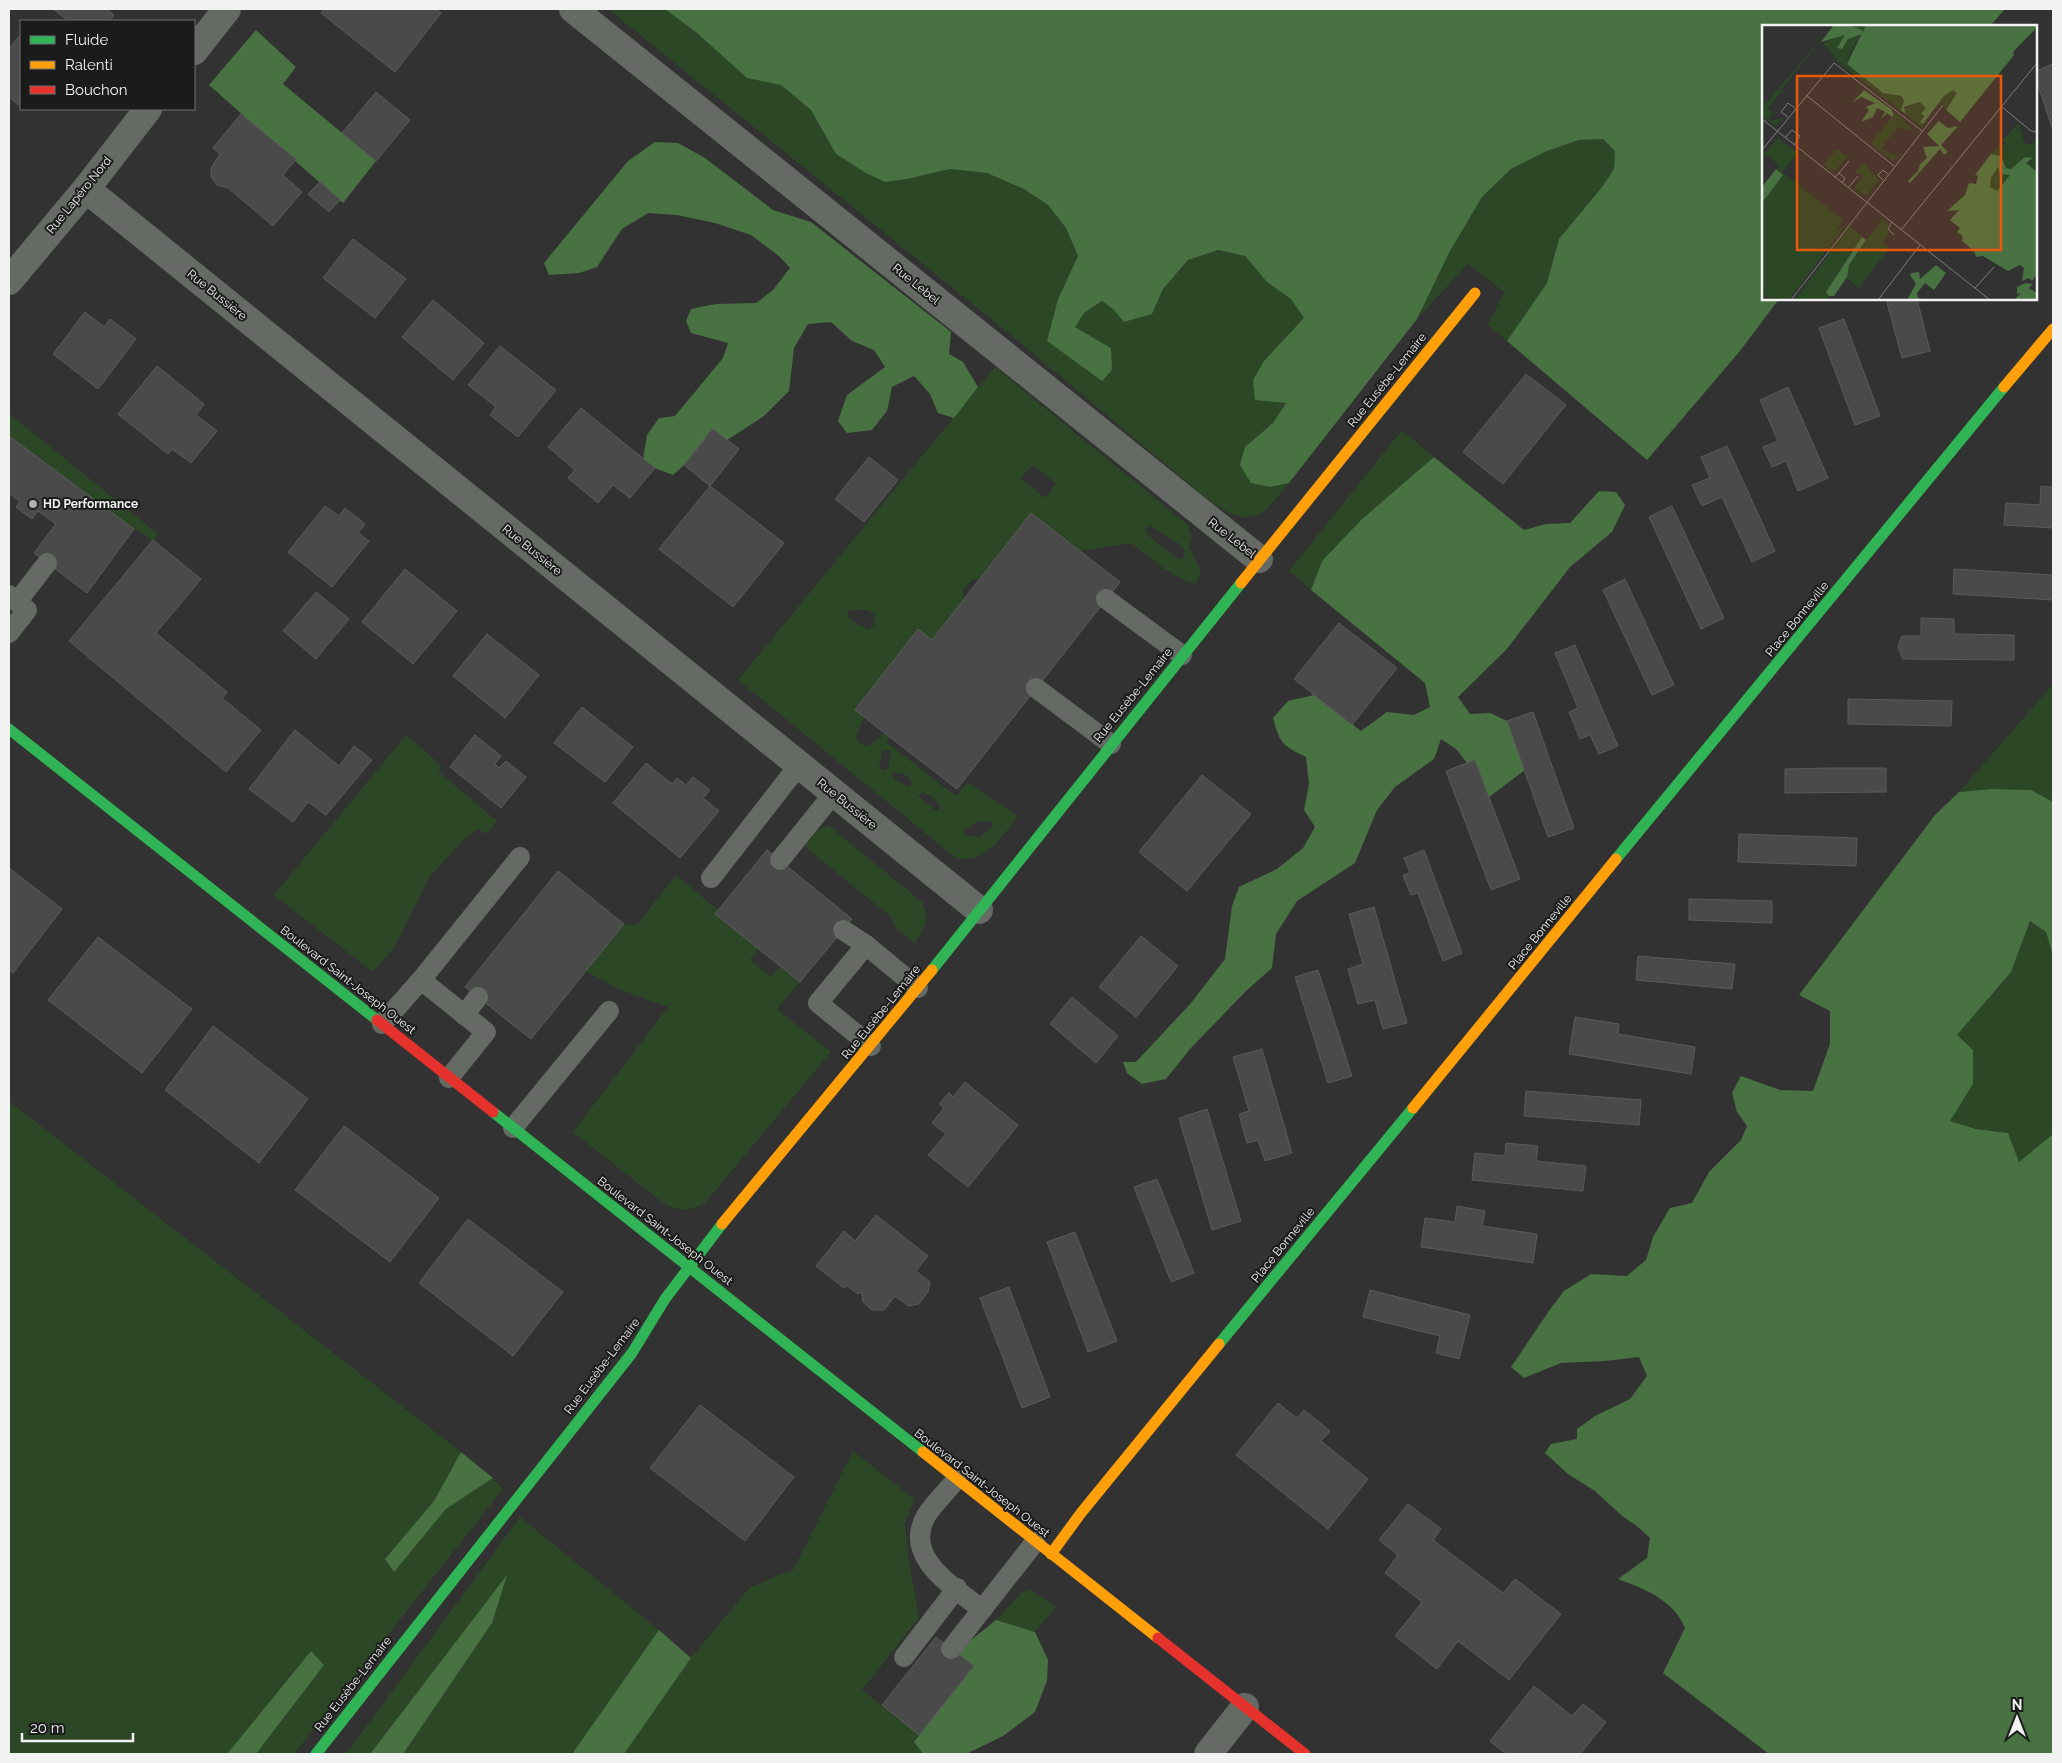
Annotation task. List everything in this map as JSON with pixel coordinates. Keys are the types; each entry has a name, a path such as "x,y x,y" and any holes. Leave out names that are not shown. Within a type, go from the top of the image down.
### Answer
{"street":[{"path":"195,50 227,9"},
{"name":"Rue Lebel","path":"573,9 1259,560"},
{"name":"Rue Lapéro Nord","path":"9,281 147,110"},
{"name":"Rue Bussière","path":"86,188 979,910"},
{"name":"Rue Eusèbe-Lemaire","path":"316,1754 632,1353 665,1299 727,1218 918,988 1182,655 1475,293"},
{"name":"Place Bonneville","path":"1043,1548 1088,1505 1931,475 2053,329"},
{"name":"Boulevard Saint-Joseph Ouest","path":"9,729 956,1480 1305,1754"},
{"path":"1208,1754 1245,1707"}],"lane":[{"path":"9,633 27,610 13,598 47,563"},
{"path":"1106,599 1182,655"},
{"path":"1036,688 1111,744"},
{"path":"711,878 799,765"},
{"path":"780,860 834,793"},
{"path":"382,1024 421,980 520,857"},
{"path":"843,930 866,945 918,988"},
{"path":"866,945 818,1003 871,1046"},
{"path":"421,980 486,1032 449,1078"},
{"path":"464,1015 478,997"},
{"path":"513,1128 609,1011"},
{"path":"956,1480 926,1515 920,1531 921,1549 931,1567 982,1610"},
{"path":"951,1648 982,1610 1043,1548"},
{"path":"904,1657 957,1588"}],"green space":[{"path":"608,9 665,9 697,33 747,78 781,85 811,110 836,154 885,182 950,169 987,173 1024,189 1048,205 1066,228 1078,256 1058,299 1047,341 1111,348 1075,327 1084,313 1102,301 1113,309 1124,322 1152,314 1163,289 1188,260 1218,250 1245,256 1267,282 1291,299 1304,318 1289,335 1286,403 1273,423 1245,447 1270,487 1289,483 1272,504 1257,515 1239,516 1213,504 1023,345"},
{"path":"665,9 2005,9 1991,25 1762,25 1762,300 1778,300 1740,351 1647,460 1507,341 1547,283 1559,239 1602,187 1614,169 1615,151 1603,139 1579,140 1547,151 1511,169 1482,197 1450,251 1417,319 1289,483 1270,487 1251,483 1240,465 1245,447 1273,423 1286,403 1255,400 1253,380 1264,361 1304,318 1291,299 1267,282 1245,256 1218,250 1188,260 1163,289 1152,314 1124,322 1113,309 1102,301 1084,313 1075,327 1111,348 1112,370 1102,381 1047,341 1058,299 1078,256 1066,228 1048,205 1024,189 987,173 950,169 885,182 866,173 836,154 811,110 781,85 747,78 697,33"},
{"path":"256,30 296,67 283,84 376,161 343,203 209,85"},
{"path":"1603,139 1615,151 1614,169 1602,187 1559,239 1547,283 1507,341 1488,325 1504,292 1468,264 1417,319 1450,251 1482,197 1511,169 1547,151 1579,140"},
{"path":"655,142 678,143 705,158 773,210 811,222 951,332 949,354 963,362 978,387 954,418 938,413 930,394 914,376 892,387 887,411 872,430 847,433 838,421 847,395 885,367 874,350 852,341 831,322 808,324 794,348 789,391 764,416 727,440 712,429 684,465 673,475 655,468 643,459 647,435 659,418 675,416 723,358 728,343 691,333 686,321 691,309 716,304 756,303 773,290 790,268 780,257 751,235 715,223 677,215 648,213 622,229 597,267 579,273 549,275 544,263 628,161"},
{"path":"995,367 1188,525 1192,537 1189,547 1201,571 1196,584 1170,572 1131,543 1081,551 1031,513 979,579 972,580 963,590 964,599 932,640 855,710 864,717 856,737 862,745 869,745 885,733 890,737 886,742 956,796 968,782 1018,816 996,844 982,855 974,858 962,859 951,854 738,680","holes":["1033,465 1056,484 1045,498 1021,478","1150,526 1179,544 1185,551 1184,557 1179,559 1150,537 1145,530","854,610 866,610 873,613 875,620 873,627 869,630 850,619 847,615 849,611","889,750 891,753 888,768 883,770 879,767 882,751","894,772 907,776 912,784 910,787 895,779 892,775","923,792 934,798 939,809 936,811 918,796","983,821 990,821 993,826 980,837 965,835 963,832 973,824"]},
{"path":"11,415 158,534 153,540 134,529 9,436 9,416"},
{"path":"1402,430 1434,457 1361,520 1322,561 1311,590 1289,571"},
{"path":"1434,457 1524,530 1546,524 1570,523 1599,491 1616,492 1625,505 1612,532 1570,567 1506,650 1458,697 1470,714 1490,713 1507,721 1525,770 1489,797 1475,760 1467,763 1456,749 1441,739 1434,759 1395,787 1377,810 1355,863 1297,901 1276,934 1272,968 1247,990 1190,1049 1166,1079 1142,1084 1127,1073 1123,1062 1136,1062 1191,1003 1225,959 1232,906 1239,887 1277,869 1303,848 1315,827 1304,810 1309,784 1306,757 1283,743 1273,718 1288,701 1314,695 1361,731 1387,712 1414,715 1430,707 1425,683 1311,590 1322,561 1361,520"},
{"path":"2053,684 2053,802 2031,790 1992,789 1959,792"},
{"path":"406,735 442,766 438,771 497,821 486,834 478,829 466,838 430,876 394,948 373,972 274,895"},
{"path":"1992,789 2031,790 2053,802 2053,956 2046,932 2030,921 2011,972 1957,1035 1973,1050 1973,1084 1950,1121 1976,1129 2008,1133 2019,1162 2053,1134 2053,1754 1769,1754 1663,1673 1685,1628 1673,1610 1657,1596 1618,1579 1647,1558 1650,1538 1595,1491 1568,1474 1545,1453 1551,1444 1577,1439 1577,1429 1595,1416 1630,1399 1647,1376 1639,1357 1561,1363 1524,1378 1511,1367 1564,1291 1591,1274 1627,1276 1646,1260 1653,1237 1670,1208 1692,1203 1709,1172 1741,1140 1747,1126 1737,1112 1732,1093 1741,1076 1780,1090 1813,1091 1830,1044 1830,1011 1799,995 1935,815 1959,792"},
{"path":"828,825 922,902 926,919 924,928 914,943 897,929 889,915 805,847 815,832"},
{"path":"676,875 718,910 715,914 758,948 750,960 771,977 780,967 800,982 777,1009 831,1052 705,1203 684,1210 663,1203 573,1132 668,1007 618,989 586,971 624,924 636,926"},
{"path":"2030,921 2046,932 2053,956 2053,1134 2019,1162 2008,1133 1976,1129 1950,1121 1973,1084 1957,1035 2011,972"},
{"path":"9,1101 461,1452 434,1501 385,1559 394,1572 446,1509 493,1478 503,1489 294,1754 256,1754 324,1665 311,1651 227,1754 9,1754"},
{"path":"853,1451 914,1499 905,1524 909,1562 919,1618 862,1690 919,1735 914,1742 923,1754 624,1754 691,1658 750,1587 793,1570"},
{"path":"461,1452 493,1478 446,1509 394,1572 385,1559 434,1501"},
{"path":"520,1517 659,1630 572,1754 403,1754 492,1623 426,1680 370,1754 346,1754"},
{"path":"507,1575 492,1623 403,1754 370,1754"},
{"path":"1031,1590 1056,1607 1035,1632 996,1620 1021,1593"},
{"path":"996,1620 1035,1632 1048,1660 1047,1681 1035,1712 1003,1736 966,1754 923,1754 914,1742 973,1666 956,1652"},
{"path":"659,1630 691,1658 624,1754 572,1754"},
{"path":"311,1651 324,1665 256,1754 227,1754"}],"building":[{"path":"53,9 107,9 114,15 110,20 68,20"},
{"path":"324,9 435,9 441,13 395,72 321,13"},
{"path":"19,36 20,106 9,97 9,49"},
{"path":"2053,64 2053,130 2037,82 2037,71"},
{"path":"376,92 410,120 376,161 342,133"},
{"path":"241,114 296,159 283,175 302,192 273,226 228,188 217,185 211,177 211,168 220,154 213,148"},
{"path":"320,182 340,200 329,212 308,194"},
{"path":"353,239 406,279 375,318 323,278"},
{"path":"433,300 484,343 453,380 402,337"},
{"path":"1886,300 1917,300 1930,351 1902,358"},
{"path":"85,312 104,327 110,319 136,339 98,389 53,354"},
{"path":"1844,319 1880,416 1855,425 1819,328"},
{"path":"500,346 556,390 518,437 490,415 496,407 468,385"},
{"path":"157,366 204,404 196,415 217,431 191,463 172,449 168,454 118,414"},
{"path":"1526,374 1566,405 1503,484 1463,452"},
{"path":"1788,387 1828,478 1798,491 1786,461 1772,467 1763,447 1778,441 1760,400"},
{"path":"581,408 655,468 630,498 613,485 598,503 568,478 575,470 548,447"},
{"path":"713,429 739,449 710,486 684,465"},
{"path":"9,436 134,529 87,593 34,553 56,524 38,511 32,519 16,507 20,502 9,493"},
{"path":"1727,446 1775,551 1752,562 1722,497 1702,506 1692,485 1710,478 1701,457"},
{"path":"869,457 898,480 864,522 835,499"},
{"path":"710,486 784,543 733,607 659,549"},
{"path":"2041,486 2053,487 2053,528 2004,525 2006,503 2040,505"},
{"path":"325,506 339,516 345,508 365,524 358,533 369,541 332,587 288,552"},
{"path":"1672,506 1724,618 1701,629 1649,517"},
{"path":"1031,513 1120,582 957,789 855,710 918,629 932,640"},
{"path":"153,540 201,579 156,633 227,692 222,698 261,730 226,772 69,641"},
{"path":"405,569 457,611 413,664 362,622"},
{"path":"1954,569 2053,575 2053,600 1953,594"},
{"path":"1625,579 1674,685 1652,695 1603,590"},
{"path":"316,592 349,619 316,659 283,631"},
{"path":"1921,618 1954,619 1954,634 2014,635 2014,660 1903,659 1898,647 1902,636 1921,636"},
{"path":"1339,623 1397,668 1352,725 1294,679"},
{"path":"487,634 539,675 505,718 453,676"},
{"path":"1575,645 1618,746 1599,754 1590,735 1580,739 1569,712 1578,708 1555,653"},
{"path":"1848,699 1952,701 1951,726 1848,724"},
{"path":"582,707 633,747 605,782 554,743"},
{"path":"1533,712 1574,828 1548,837 1507,721"},
{"path":"295,730 339,766 354,746 372,760 326,815 308,802 293,822 249,789"},
{"path":"475,735 501,756 495,764 499,768 506,761 526,777 501,808 450,767"},
{"path":"1475,760 1520,879 1491,890 1446,771"},
{"path":"646,763 672,784 677,778 686,785 693,777 710,790 703,798 719,811 680,858 613,803"},
{"path":"1886,768 1886,792 1785,793 1785,769"},
{"path":"1202,775 1251,814 1187,891 1139,852"},
{"path":"1739,834 1857,838 1856,866 1738,862"},
{"path":"767,850 852,919 800,982 715,914"},
{"path":"1424,850 1462,953 1443,961 1418,893 1411,895 1403,875 1410,873 1404,858"},
{"path":"9,868 62,909 13,973 9,970"},
{"path":"558,871 624,924 531,1039 465,987"},
{"path":"1689,899 1772,901 1772,923 1689,920"},
{"path":"1374,907 1407,1023 1383,1029 1375,1000 1358,1004 1348,969 1363,964 1349,914"},
{"path":"1141,936 1178,966 1136,1017 1099,987"},
{"path":"98,937 192,1009 142,1073 48,1000"},
{"path":"1638,956 1735,964 1732,989 1636,980"},
{"path":"1318,970 1352,1076 1328,1083 1295,977"},
{"path":"1072,997 1118,1036 1096,1063 1050,1024"},
{"path":"1575,1017 1619,1024 1618,1034 1695,1047 1691,1074 1569,1054"},
{"path":"213,1026 308,1099 259,1163 165,1090"},
{"path":"1262,1049 1292,1153 1265,1161 1258,1140 1247,1143 1239,1114 1249,1111 1233,1057"},
{"path":"965,1082 1018,1125 968,1187 928,1155 946,1134 932,1123 944,1108 939,1104 949,1093 953,1097"},
{"path":"1526,1091 1641,1100 1639,1125 1524,1116"},
{"path":"1207,1109 1241,1221 1212,1230 1179,1118"},
{"path":"344,1126 439,1198 390,1262 295,1190"},
{"path":"1506,1143 1538,1146 1536,1161 1586,1166 1583,1191 1472,1180 1475,1153 1505,1156"},
{"path":"1157,1179 1194,1273 1171,1282 1134,1187"},
{"path":"1457,1206 1485,1211 1482,1226 1537,1234 1533,1263 1421,1247 1425,1218 1455,1222"},
{"path":"876,1215 928,1256 916,1271 930,1282 928,1292 919,1304 908,1306 895,1296 884,1310 872,1310 863,1302 860,1292 858,1294 846,1285 844,1288 816,1266 844,1231 855,1241"},
{"path":"468,1219 563,1292 513,1356 419,1283"},
{"path":"1075,1232 1117,1341 1088,1352 1047,1242"},
{"path":"1009,1287 1050,1397 1022,1408 980,1298"},
{"path":"1370,1290 1470,1315 1459,1359 1436,1353 1440,1336 1363,1317"},
{"path":"1278,1403 1297,1418 1304,1410 1330,1431 1321,1441 1368,1479 1328,1529 1236,1455"},
{"path":"700,1405 794,1477 745,1541 650,1468"},
{"path":"1408,1504 1441,1529 1433,1540 1503,1593 1515,1579 1561,1614 1509,1680 1458,1641 1437,1669 1395,1636 1422,1602 1385,1573 1398,1555 1379,1540"},
{"path":"936,1637 974,1666 919,1735 882,1705"},
{"path":"1534,1686 1572,1716 1583,1704 1606,1722 1580,1754 1506,1754 1490,1741"}],"traffic: fast":[{"path":"1616,859 2004,387"},
{"path":"932,970 1241,583"},
{"path":"9,729 377,1020"},
{"path":"1219,1344 1413,1108"},
{"path":"493,1112 923,1452"},
{"path":"316,1754 632,1353 665,1299 722,1224"}],"traffic: slow":[{"path":"1241,583 1475,293"},
{"path":"2004,387 2053,329"},
{"path":"1413,1108 1616,859"},
{"path":"722,1224 932,970"},
{"path":"1051,1554 1081,1513 1219,1344"},
{"path":"923,1452 1158,1638"}],"traffic: jam":[{"path":"377,1020 493,1112"},
{"path":"1158,1638 1305,1754"}],"place":[{"name":"HD Performance","path":"33,504"}]}
